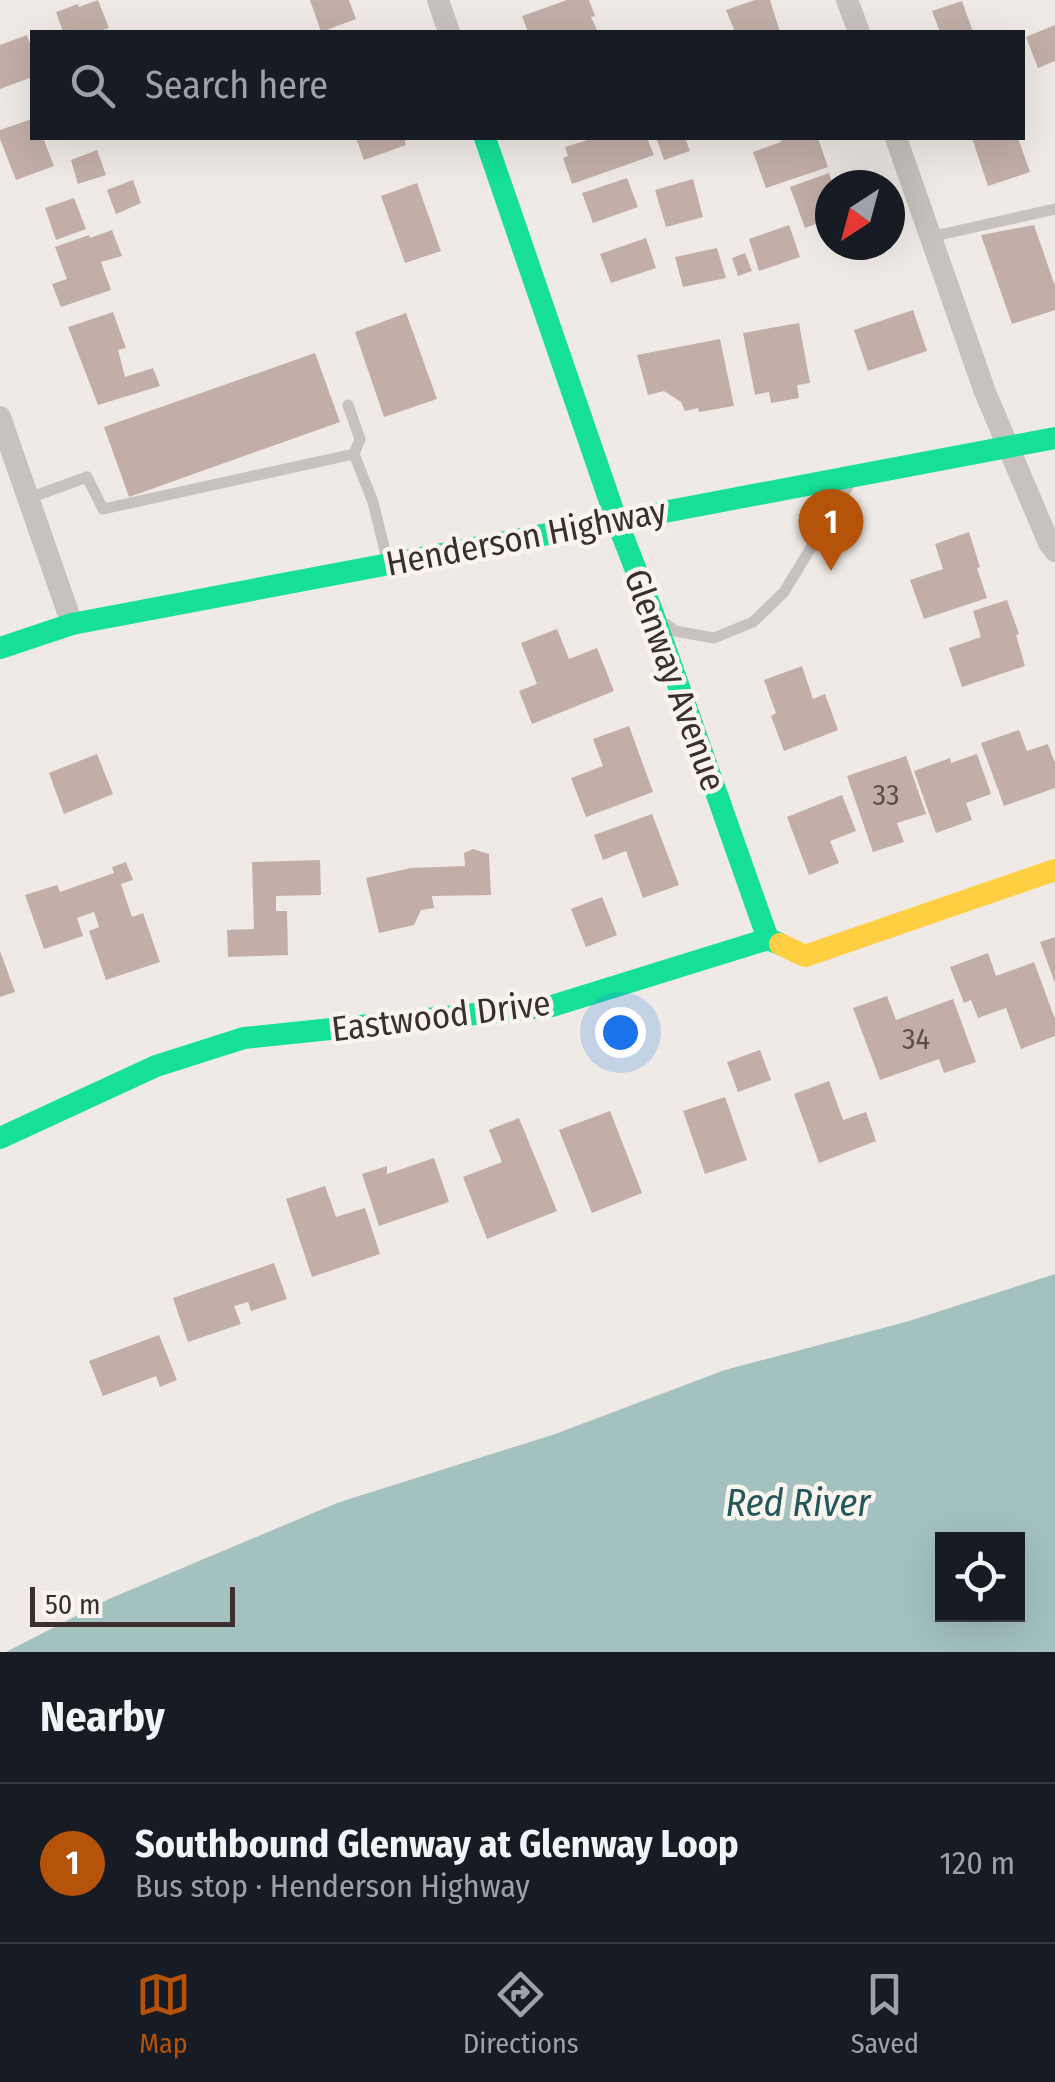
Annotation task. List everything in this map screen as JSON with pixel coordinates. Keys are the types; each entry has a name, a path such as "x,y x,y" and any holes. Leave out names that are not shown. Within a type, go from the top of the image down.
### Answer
{"street":[{"path":"438,0 448,30"},
{"path":"847,0 858,30"},
{"name":"Glenway Avenue","path":"486,140 616,519 768,939"},
{"path":"897,140 985,392 1055,551"},
{"path":"0,416 72,624"},
{"name":"Henderson Highway","path":"0,648 72,624 1055,438"},
{"path":"768,939 805,956 1055,870"},
{"name":"Eastwood Drive","path":"0,1138 156,1066 244,1038 552,1006 768,939"}],"lane":[{"path":"930,236 1055,209"},
{"path":"348,405 360,438 354,454 373,502 388,563"},
{"path":"29,498 86,478 103,509 354,454"},
{"path":"652,611 675,631 714,638 754,622 784,592 854,477"}],"water":[{"name":"Red River","path":"1055,1274 1055,1652 6,1652 109,1599 337,1503 555,1434 725,1370 909,1321"}],"building":[{"path":"98,0 109,28 62,30 56,12 78,4 79,7"},
{"path":"310,0 349,0 356,19 320,30"},
{"path":"567,0 589,0 597,30 527,30 522,16"},
{"path":"755,0 770,0 779,30 734,30 726,10"},
{"path":"962,1 972,30 939,30 932,11"},
{"path":"1055,25 1055,61 1038,68 1026,37"},
{"path":"27,35 30,78 0,89 0,45"},
{"path":"30,120 30,140 44,140 54,166 16,180 0,130"},
{"path":"357,140 405,140 406,145 364,160"},
{"path":"588,140 648,140 654,155 572,184 563,158 568,156 565,147"},
{"path":"657,140 686,140 690,151 664,160"},
{"path":"780,140 819,140 828,167 766,188 753,152"},
{"path":"973,140 1019,140 1030,172 988,186"},
{"path":"97,150 106,175 78,184 71,160"},
{"path":"627,178 638,207 593,223 582,193"},
{"path":"815,178 815,224 805,228 790,187"},
{"path":"693,179 703,217 666,227 655,190"},
{"path":"133,180 141,203 116,214 107,190"},
{"path":"417,183 441,251 405,263 381,196"},
{"path":"74,198 86,229 56,240 45,208"},
{"path":"789,225 800,257 759,271 749,239"},
{"path":"1034,225 1055,286 1055,310 1012,324 981,235"},
{"path":"112,230 122,256 101,262 111,290 61,307 52,284 67,279 55,247"},
{"path":"646,238 656,268 611,283 600,254"},
{"path":"717,248 726,278 683,287 675,257"},
{"path":"745,253 752,271 738,276 732,258"},
{"path":"913,310 927,351 868,371 854,330"},
{"path":"113,312 126,348 118,350 125,377 153,368 160,386 98,405 68,327"},
{"path":"406,313 437,399 384,417 355,332"},
{"path":"799,323 810,383 797,385 799,398 771,403 769,392 755,395 743,333"},
{"path":"720,339 734,406 685,411 681,402 664,391 648,395 637,355"},
{"path":"315,353 340,422 129,497 104,427"},
{"path":"969,532 987,598 924,619 910,580 943,569 935,544"},
{"path":"1007,600 1025,666 962,687 949,648 981,637 973,611"},
{"path":"557,629 569,659 597,648 614,691 532,724 519,691 537,684 521,643"},
{"path":"802,666 813,699 825,694 838,730 784,751 771,716 776,713 764,680"},
{"path":"629,726 653,792 586,817 571,778 603,766 593,739"},
{"path":"1019,730 1027,751 1048,744 1055,763 1055,788 1004,806 981,743"},
{"path":"97,754 113,794 64,814 49,773"},
{"path":"977,754 991,794 966,803 972,820 936,833 914,771 950,758 951,763"},
{"path":"906,756 926,814 897,823 904,842 873,852 847,776"},
{"path":"842,795 856,831 830,841 839,863 809,875 787,817"},
{"path":"652,814 679,885 643,898 626,851 603,860 594,835"},
{"path":"473,849 489,854 491,895 432,896 434,908 421,910 414,925 379,933 366,878 411,868 465,866 464,853"},
{"path":"320,860 321,895 276,896 276,911 287,911 288,955 228,957 227,930 254,929 252,862"},
{"path":"126,862 133,880 121,884 132,917 143,913 160,962 106,980 89,931 99,927 94,912 77,918 83,936 44,949 25,895 57,885 60,892 114,873 112,867"},
{"path":"602,897 617,935 586,947 571,909"},
{"path":"1055,937 1055,983 1040,942"},
{"path":"0,951 15,992 0,997"},
{"path":"988,953 996,976 1034,962 1055,1019 1055,1036 1021,1049 1006,1008 978,1018 971,1000 964,1003 950,967"},
{"path":"887,996 896,1020 953,999 976,1062 944,1073 939,1059 880,1080 853,1008"},
{"path":"760,1050 771,1080 738,1092 727,1062"},
{"path":"829,1081 843,1120 866,1112 876,1141 819,1163 794,1094"},
{"path":"725,1097 747,1160 705,1174 683,1111"},
{"path":"610,1111 642,1193 592,1213 559,1130"},
{"path":"519,1118 557,1211 487,1239 463,1177 502,1162 489,1130"},
{"path":"434,1158 449,1202 379,1226 362,1174 387,1166 387,1174"},
{"path":"325,1186 336,1217 365,1208 380,1254 312,1277 286,1199"},
{"path":"274,1263 287,1299 251,1311 248,1302 234,1306 241,1324 188,1342 173,1298"},
{"path":"159,1335 177,1380 160,1387 156,1376 103,1396 89,1361"}],"traffic: fast":[{"path":"486,140 616,519 768,939"},
{"path":"0,648 72,624 1055,438"},
{"path":"0,1138 156,1066 244,1038 552,1006 768,939 780,944"}],"traffic: slow":[{"path":"780,944 805,956 1055,870"}],"place":[{"name":"Southbound Glenway at Glenway Loop","path":"831,571"}]}
